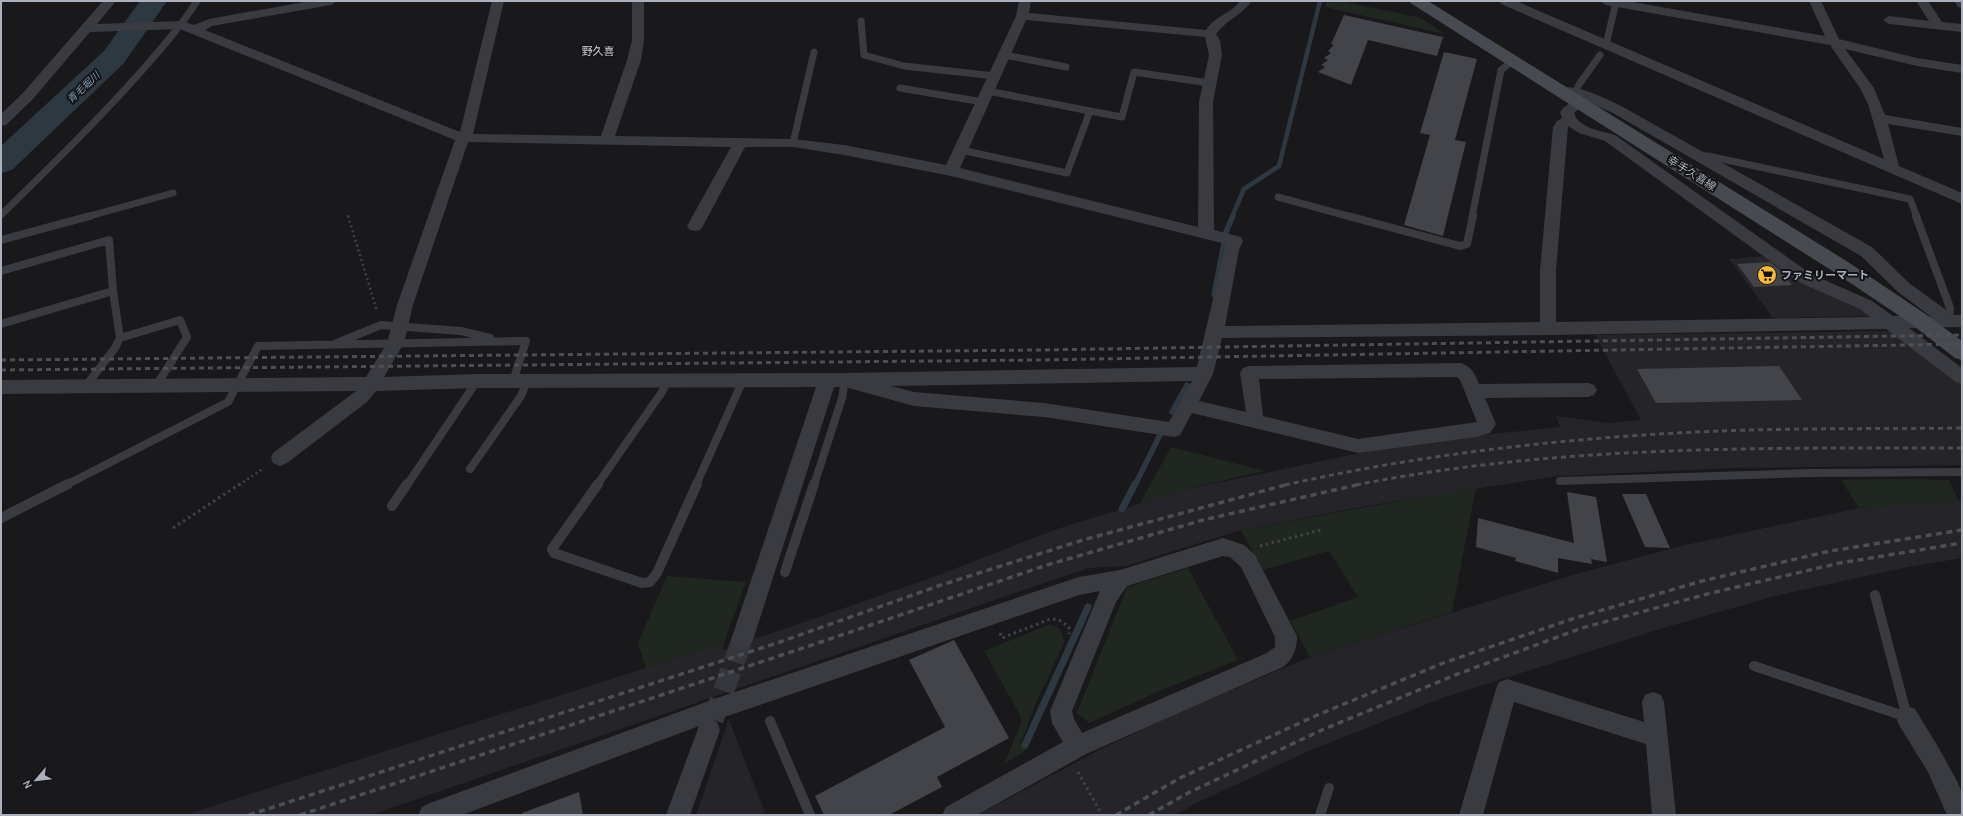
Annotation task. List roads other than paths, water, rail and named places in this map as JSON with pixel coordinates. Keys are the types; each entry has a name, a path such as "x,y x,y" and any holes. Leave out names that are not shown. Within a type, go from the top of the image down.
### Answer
{"main road":[{"name":"幸手久喜線","path":"1417,1 1557,89 1577,98 1826,257 1882,294 1962,352"}],"street":[{"path":"1,122 27,98 92,28 110,1"},
{"path":"92,28 184,27 331,1"},
{"path":"280,458 361,397 371,384 395,344 401,326 405,305 463,138 468,129 498,1"},
{"path":"607,140 634,60 638,40 638,1"},
{"path":"951,171 1022,16 1025,1"},
{"path":"1210,34 1217,24 1241,8 1246,1"},
{"path":"1505,1 1603,50 1962,199"},
{"path":"1815,1 1834,42 1867,88 1880,118 1892,162 1892,169"},
{"path":"1922,1 1938,25"},
{"path":"1611,2 1697,12 1917,62 1962,68"},
{"path":"1022,16 1210,34"},
{"path":"1889,20 1962,28"},
{"path":"184,27 463,138 794,143 844,150 951,171 1235,241 1231,250 1215,332 1204,374 1174,430 1044,410 914,399 845,380"},
{"path":"1206,233 1205,150 1207,130 1205,105 1216,56 1215,42 1210,34"},
{"path":"1956,321 1903,287 1867,252 1618,110 1577,98 1567,112 1569,120 1578,127 1610,138 1805,278 1866,305 1962,377"},
{"path":"1880,118 1962,132"},
{"path":"1550,329 1547,319 1548,270 1560,127 1569,120"},
{"path":"695,226 741,141"},
{"path":"1215,332 1550,329 1956,321"},
{"path":"1188,405 1364,446 1484,428 1487,424 1467,376 1461,370 1249,373 1255,412 1253,420"},
{"path":"1,387 371,384 477,381 845,380 1204,374"},
{"path":"742,640 821,401 826,380"},
{"path":"1473,391 1588,390"},
{"path":"430,815 745,700 1079,586 1120,579 1222,547 1231,548 1241,553 1248,561 1286,636 1287,645 1283,655 1275,660 1078,746 954,815"},
{"path":"1078,746 1063,723 1061,711 1108,597 1120,579"},
{"path":"1471,815 1507,689 1657,737"},
{"path":"1654,702 1664,815"},
{"path":"1907,717 1938,766 1955,788 1959,815"},
{"path":"678,815 709,730"}],"lane":[{"path":"1,215 74,144 184,27 197,1"},
{"path":"1577,98 1578,86 1603,50 1611,2"},
{"path":"861,21 864,55 904,66 995,76"},
{"path":"794,143 814,52"},
{"path":"1005,55 1066,67"},
{"path":"1278,197 1460,246 1467,244 1501,70 1505,65 1512,61"},
{"path":"900,88 986,97 1090,111 1122,117 1134,72 1209,83"},
{"path":"961,150 1067,172 1090,111"},
{"path":"1699,156 1708,156 1910,198 1956,321"},
{"path":"1,240 173,193"},
{"path":"1,271 109,240 113,291 120,338 115,348 85,387"},
{"path":"1,324 113,291"},
{"path":"120,338 180,320 187,337 156,386"},
{"path":"334,345 381,325 461,331 503,341"},
{"path":"1,518 228,402 258,346 526,341 520,381 521,396 470,469"},
{"path":"667,381 662,392 552,550 554,553 642,584 650,582 657,573 719,433 740,390 743,380"},
{"path":"785,572 842,398 845,380"},
{"path":"392,506 477,381"},
{"path":"1560,482 1751,474 1906,471 1962,472"},
{"path":"1876,595 1907,717"},
{"path":"1754,666 1907,717"},
{"path":"770,721 810,815"},
{"path":"1320,815 1330,788"}],"waterway":[{"name":"青毛堀川","path":"1,163 114,57 154,1"},
{"path":"1232,217 1244,189 1279,166 1320,1"},
{"path":"1226,232 1233,216"},
{"path":"1214,295 1224,243"},
{"path":"1172,412 1187,385"},
{"path":"1135,485 1160,435"},
{"path":"1122,509 1135,484"},
{"path":"1025,745 1088,607"}],"tunnel":[{"path":"713,720 742,640"}],"railway":[{"path":"1,360 1039,350 1962,335"},
{"path":"1,370 1038,360 1962,344"},
{"path":"1286,485 1446,455 1610,437 1749,430 1962,428"},
{"path":"1359,485 1431,472 1506,462 1582,456 1734,449 1962,448"},
{"path":"249,815 780,642 938,586 1083,540 1286,485"},
{"path":"300,815 821,642 1047,565 1203,520 1359,485"},
{"path":"1116,815 1180,778 1315,716 1446,662 1575,618 1702,581 1830,551 1962,530"},
{"path":"1149,815 1188,793 1324,729 1455,675 1582,628 1711,593 1840,563 1962,543"}],"place":[{"name":"ファミリーマート","path":"1767,275"}],"district":[{"name":"野久喜","path":"598,51"}]}
